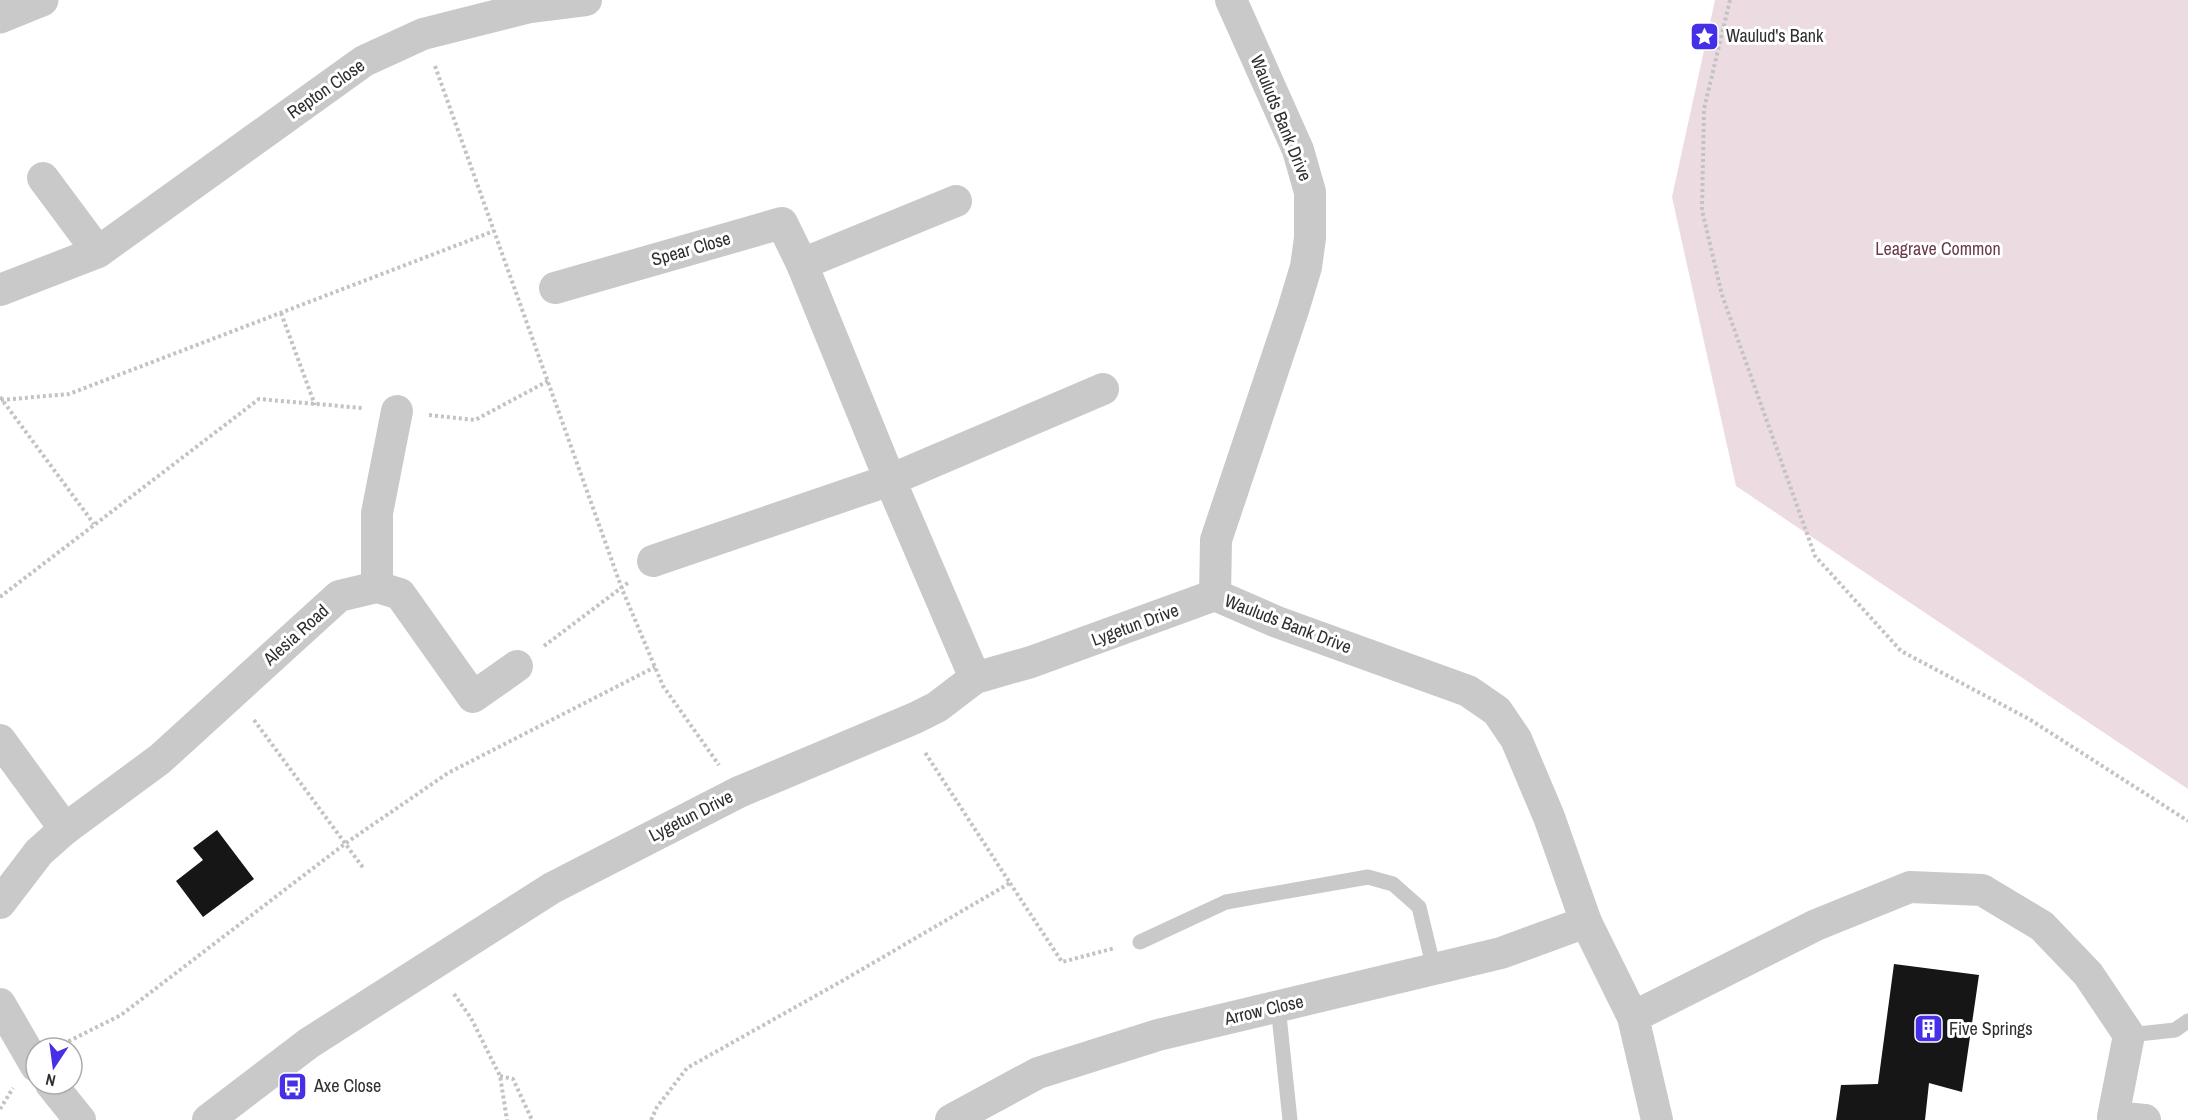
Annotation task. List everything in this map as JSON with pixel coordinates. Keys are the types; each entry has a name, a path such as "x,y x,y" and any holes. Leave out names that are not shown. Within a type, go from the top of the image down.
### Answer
{"street":[{"path":"0,17 42,0"},
{"name":"Repton Close","path":"0,291 98,252 364,61 423,34 530,7 586,0"},
{"name":"Wauluds Bank Drive","path":"1231,0 1298,150 1310,192 1310,238 1306,267 1293,310 1216,540 1215,595 1277,622 1468,691 1497,711 1516,739 1536,785 1586,922 1632,1017 1658,1120"},
{"path":"43,178 98,252"},
{"path":"802,264 956,201"},
{"name":"Spear Close","path":"555,288 782,223 802,264 890,480 975,678"},
{"path":"653,561 890,480 1103,389"},
{"path":"397,411 377,513 377,587 400,594 473,697 517,666"},
{"name":"Alesia Road","path":"0,903 39,852 65,828 160,759 339,596 377,587"},
{"name":"Lygetun Drive","path":"208,1120 309,1043 552,888 739,792 937,707 975,678 1031,662 1215,595"},
{"path":"0,740 65,828"},
{"path":"1632,1017 1816,926 1910,887 1982,890 2042,926 2088,974 2129,1035 2112,1118 2145,1120"},
{"name":"Arrow Close","path":"951,1120 1038,1073 1158,1035 1501,953 1586,922"},
{"path":"0,1005 24,1046"},
{"path":"61,1096 80,1120"}],"lane":[{"path":"1140,942 1226,902 1368,877 1393,884 1419,907 1434,969"},
{"path":"1278,1006 1290,1120"},
{"path":"2129,1035 2175,1030 2188,1021"}],"path":[{"path":"1730,0 1704,109 1702,210 1722,295 1815,556 1901,651 2029,719 2188,821"},
{"path":"423,34 622,589 663,686 739,792"},
{"path":"0,399 69,394 494,231"},
{"path":"281,313 315,405"},
{"path":"0,597 259,399 475,420 548,381"},
{"path":"0,399 94,524"},
{"path":"517,666 622,589 653,561"},
{"path":"78,1036 121,1015 346,843 448,773 655,667"},
{"path":"234,692 364,869"},
{"path":"915,717 925,755 1062,962 1140,942"},
{"path":"651,1120 657,1107 687,1068 1010,883"},
{"path":"454,994 471,1018 500,1076 507,1120"},
{"path":"500,1076 513,1079 532,1120"}],"green space":[{"name":"Leagrave Common","path":"1715,0 2188,0 2188,789 1736,486 1672,197"}],"building":[{"path":"217,830 254,879 203,917 176,881 203,860 193,848"},
{"name":"Five Springs","path":"1894,964 1979,975 1962,1092 1929,1083 1925,1120 1836,1120 1841,1085 1878,1084"}],"place":[{"name":"Waulud's Bank","path":"1705,36"},
{"name":"Five Springs","path":"1928,1029"},
{"name":"Axe Close","path":"293,1086"}]}
